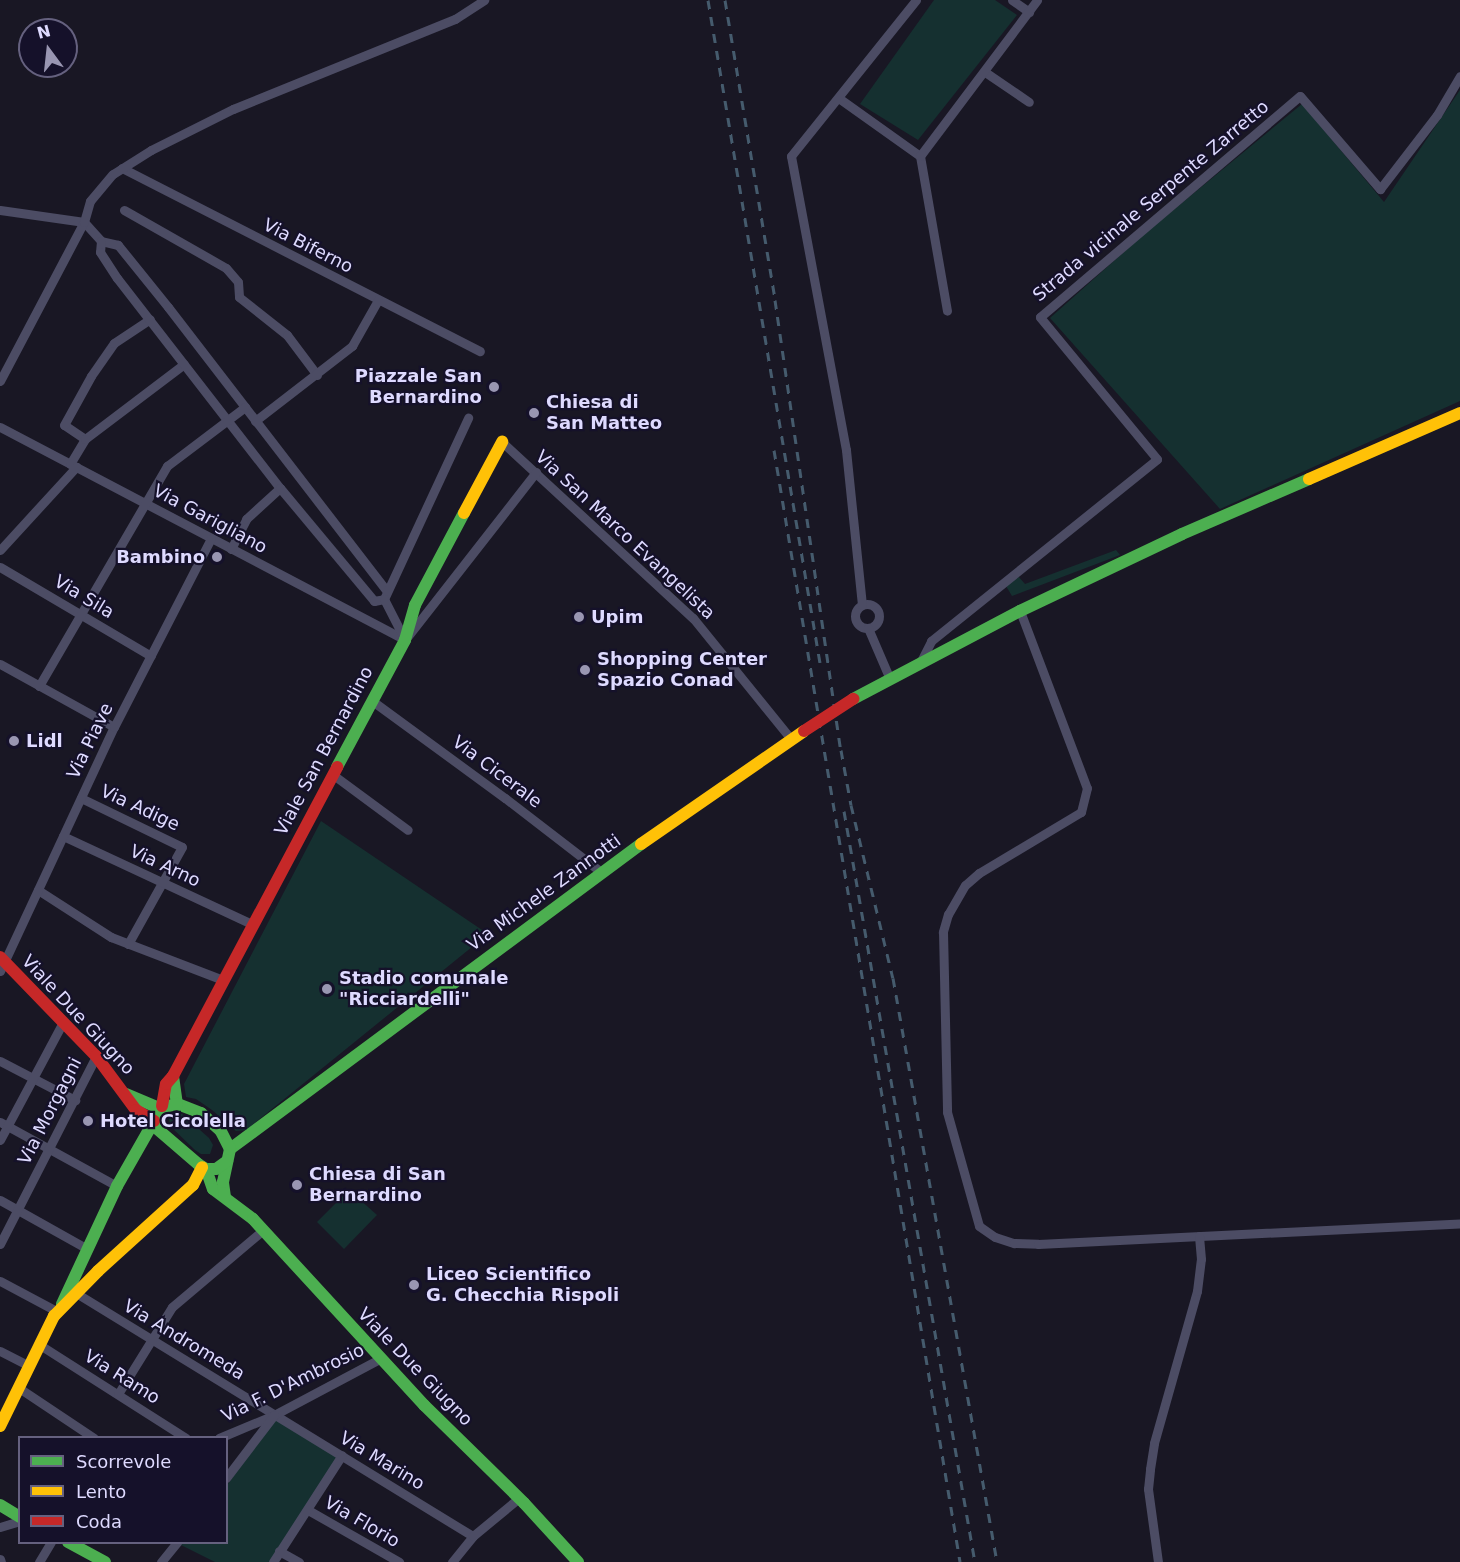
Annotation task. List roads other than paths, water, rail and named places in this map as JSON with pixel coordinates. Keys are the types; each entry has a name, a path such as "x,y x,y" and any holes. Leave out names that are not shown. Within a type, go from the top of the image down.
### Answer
{"main road":[{"name":"Via Michele Zannotti","path":"204,1168 216,1169 251,1132 601,872 791,739 853,699 1020,611 1182,534 1460,412"},
{"name":"Viale San Bernardino","path":"153,1122 166,1084 173,1076 371,700 405,640 415,605 502,442"},
{"name":"Viale Due Giugno","path":"2,963 96,1056 136,1110 153,1122 168,1140 204,1168 213,1189 253,1219 381,1358 519,1498 578,1562"},
{"path":"173,1076 177,1104"},
{"path":"126,1094 160,1107 177,1104 201,1113 221,1131 234,1134 251,1132"},
{"path":"1,1423 58,1312 117,1186 153,1122"},
{"path":"221,1131 229,1155 223,1182 225,1197"},
{"path":"58,1312 193,1185 204,1168"},
{"path":"0,1505 18,1518"},
{"path":"72,1544 105,1562"}],"street":[{"path":"0,381 84,222 90,201 113,174 151,150 232,109 455,19 484,0"},
{"path":"862,605 846,450 791,156 840,99 916,0"},
{"path":"1012,0 1029,12"},
{"path":"920,156 1037,0"},
{"path":"985,72 1029,102"},
{"name":"Strada vicinale Serpente Zarretto","path":"920,663 931,641 1157,459 1040,317 1300,96 1380,189 1437,115 1460,76"},
{"path":"840,99 920,156 947,311"},
{"name":"Via Biferno","path":"122,168 480,351"},
{"path":"0,210 84,222 101,241 118,245 245,406 385,595 405,640 536,472"},
{"path":"124,210 226,268 238,282 239,297 287,335 317,375"},
{"path":"101,241 100,252 150,319 280,488 374,601 385,595 468,418"},
{"path":"255,421 352,346 378,300"},
{"path":"85,439 64,425 91,376 114,343 150,319"},
{"path":"0,550 73,465 85,439 184,363"},
{"path":"39,686 144,501 167,466 245,406"},
{"name":"Via Garigliano","path":"0,427 405,640"},
{"name":"Via San Marco Evangelista","path":"502,442 693,618 791,739"},
{"path":"231,549 246,519 280,488"},
{"name":"Via Piave","path":"2,963 114,727 212,538"},
{"name":"Via Sila","path":"0,567 151,656"},
{"path":"870,604 878,613 875,624 868,628 856,621 855,613 862,605 870,604"},
{"path":"1020,611 1087,788 1081,812 979,873 965,885 948,914 943,932 947,1112 979,1226 994,1237 1014,1243 1038,1244 1460,1223"},
{"path":"868,628 890,679"},
{"path":"0,664 114,727"},
{"name":"Via Cicerale","path":"371,700 506,798 601,872"},
{"path":"332,774 408,830"},
{"name":"Via Adige","path":"81,798 182,847 128,944"},
{"name":"Via Arno","path":"63,836 252,924"},
{"path":"38,890 111,937 223,980"},
{"path":"0,1140 4,1124 34,1077 63,1022"},
{"name":"Via Morgagni","path":"0,1244 96,1056"},
{"path":"0,1062 34,1077 75,1100"},
{"path":"4,1124 117,1186"},
{"path":"0,1200 86,1248"},
{"path":"118,1395 172,1307 262,1231"},
{"path":"1158,1562 1148,1489 1150,1469 1197,1290 1201,1259 1199,1236"},
{"path":"0,1281 58,1312"},
{"name":"Via Andromeda","path":"76,1293 274,1415"},
{"name":"Via Ramo","path":"40,1345 184,1436"},
{"path":"0,1351 29,1366"},
{"name":"Via F. D'Ambrosio","path":"222,1436 274,1415 381,1358"},
{"path":"19,1388 92,1436"},
{"path":"230,1466 274,1415"},
{"name":"Via Marino","path":"274,1415 473,1536"},
{"path":"273,1562 342,1455"},
{"path":"452,1562 473,1536 519,1498"},
{"name":"Via Florio","path":"308,1510 399,1562"},
{"path":"0,1527 18,1520"},
{"path":"39,1562 50,1544"},
{"path":"161,1562 173,1544"},
{"path":"279,1551 299,1562"}],"railway":[{"path":"708,0 820,663"},
{"path":"725,0 775,300 841,750 851,805 893,978 997,1562"},
{"path":"774,450 960,1562"},
{"path":"844,811 975,1562"}],"place":[{"name":"Piazzale San Bernardino","path":"494,387"},
{"name":"Chiesa di San Matteo","path":"534,413"},
{"name":"Bambino","path":"217,557"},
{"name":"Upim","path":"579,617"},
{"name":"Shopping Center Spazio Conad","path":"585,670"},
{"name":"Lidl","path":"14,741"},
{"name":"Stadio comunale \"Ricciardelli\"","path":"327,989"},
{"name":"Hotel Cicolella","path":"88,1121"},
{"name":"Chiesa di San Bernardino","path":"297,1185"},
{"name":"Liceo Scientifico G. Checchia Rispoli","path":"414,1285"}]}
